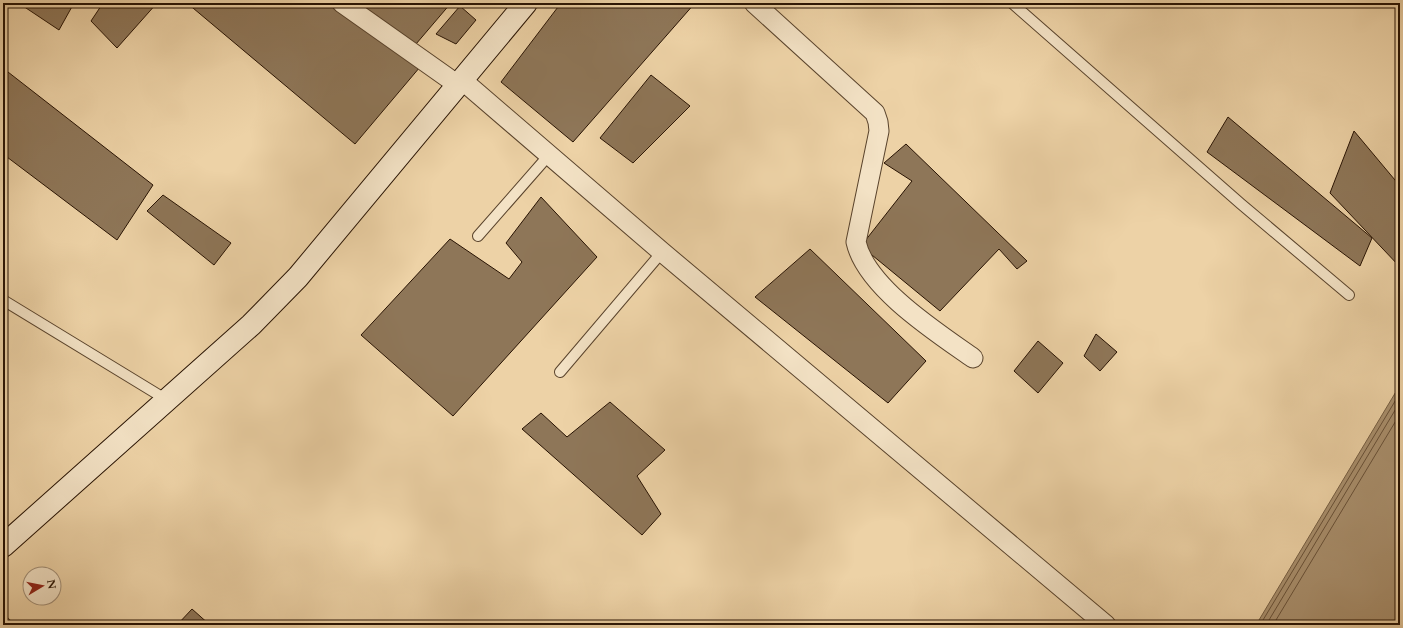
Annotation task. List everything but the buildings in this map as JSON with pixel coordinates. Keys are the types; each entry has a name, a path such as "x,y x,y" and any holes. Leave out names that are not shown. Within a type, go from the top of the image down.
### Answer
{"main road":[{"path":"3,546 251,326 298,277 526,3"}],"street":[{"path":"342,3 460,83 549,155 662,252 1106,625"},
{"path":"754,3 875,113 879,131 856,242 858,254 864,264 884,287 920,320 973,358"}],"lane":[{"path":"1012,3 1241,204 1349,295"},
{"path":"478,236 549,155"},
{"path":"560,372 662,252"},
{"path":"3,300 167,400"},
{"path":"3,621 7,625"}],"water":[{"path":"1400,385 1400,625 1256,625"}]}
